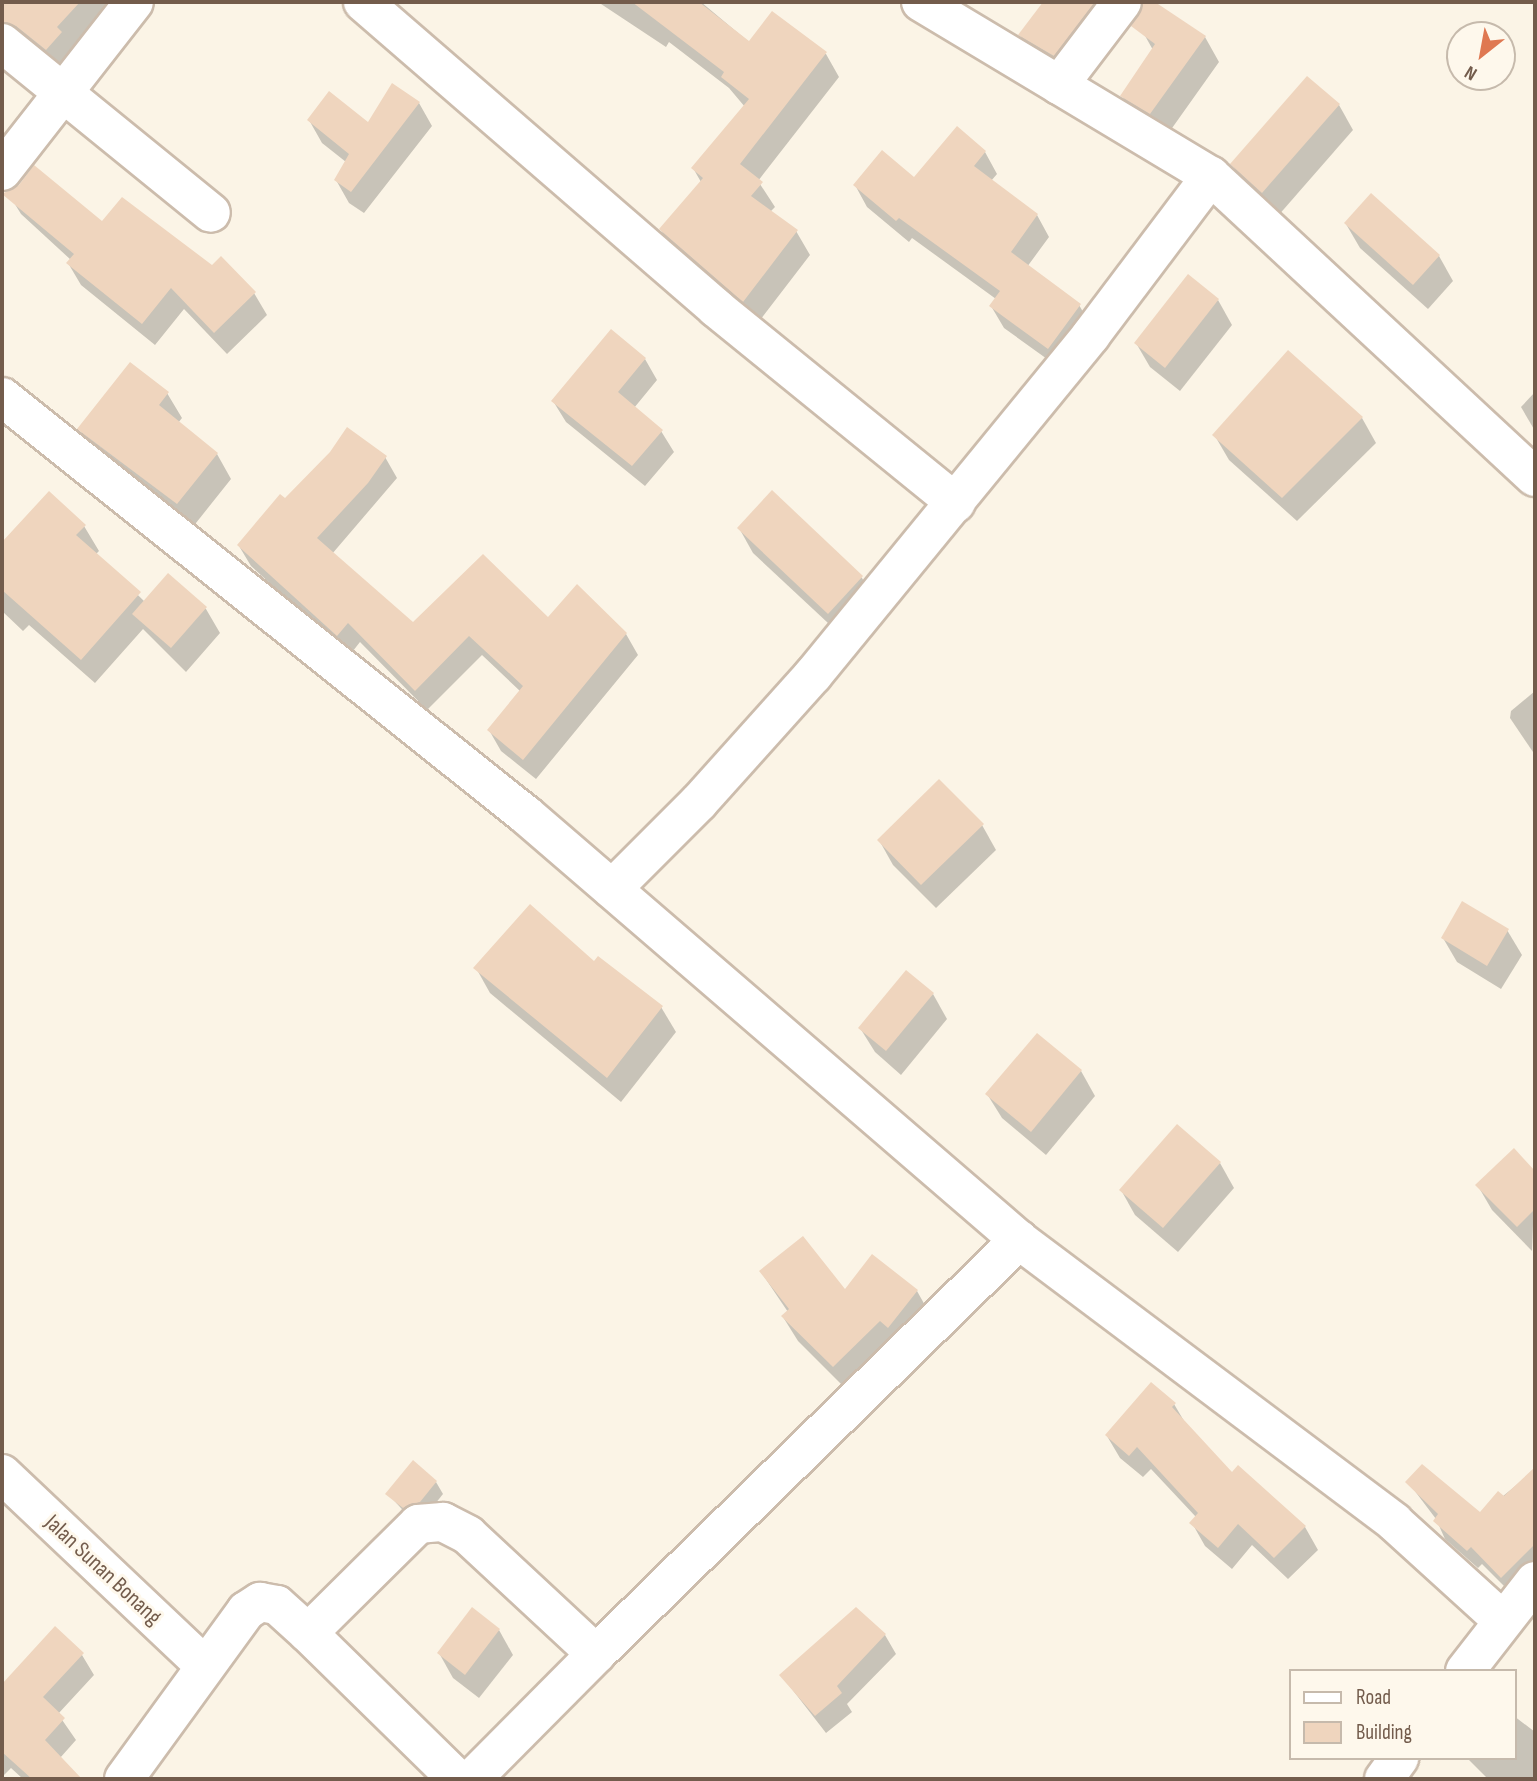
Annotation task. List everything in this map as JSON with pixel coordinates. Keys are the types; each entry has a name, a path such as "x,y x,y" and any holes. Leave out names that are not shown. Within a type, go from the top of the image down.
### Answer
{"street":[{"path":"2,171 61,91 134,2"},
{"path":"363,2 716,308 956,503"},
{"path":"921,2 1211,176 1535,477"},
{"path":"1059,85 1122,2"},
{"path":"2,43 211,213"},
{"path":"612,888 699,802 805,685 956,503 1211,176"},
{"path":"2,397 612,888 1019,1240 1394,1522 1502,1620"},
{"path":"472,1779 1019,1240"},
{"name":"Jalan Sunan Bonang","path":"2,1474 205,1666"},
{"path":"308,1633 418,1524 443,1522 468,1535 596,1654"},
{"path":"1466,1669 1535,1581"},
{"path":"124,1779 246,1611 260,1602 276,1605 308,1633 457,1779"},
{"path":"1384,1779 1398,1760"}],"building":[{"path":"2,2 80,2 57,27 62,32 46,50 16,26 2,22"},
{"path":"632,2 699,2 749,41 772,11 827,52 740,164 763,182 751,196 798,230 743,302 659,229 703,178 691,168 749,99 721,77 724,72"},
{"path":"1043,2 1095,2 1054,56 1018,35"},
{"path":"1143,2 1155,2 1206,36 1150,114 1120,96 1155,44 1131,26"},
{"path":"1307,76 1340,104 1262,193 1230,164"},
{"path":"392,83 420,102 351,192 334,180 349,154 307,120 329,91 368,122"},
{"path":"957,126 986,151 974,166 1038,214 1011,252 1081,304 1048,349 989,306 1000,291 899,218 896,221 853,185 882,150 914,177"},
{"path":"34,165 102,221 122,197 212,265 221,256 256,292 214,333 171,288 142,324 66,263 74,254 2,194 19,185"},
{"path":"1371,193 1440,255 1413,285 1344,223"},
{"path":"1188,274 1219,299 1165,368 1134,343"},
{"path":"611,329 646,358 618,392 663,430 632,466 551,401"},
{"path":"1288,350 1363,417 1282,498 1212,435"},
{"path":"130,362 169,392 159,405 218,453 177,504 77,429"},
{"path":"347,427 387,456 368,483 317,538 413,622 483,554 548,617 577,584 627,633 523,760 487,730 523,686 469,636 415,691 348,623 337,636 237,545 280,494 285,498 330,452"},
{"path":"772,490 863,576 828,614 737,528"},
{"path":"49,491 86,525 76,535 141,592 81,660 2,590 2,542"},
{"path":"168,573 207,607 171,648 132,614"},
{"path":"939,779 984,824 921,885 877,840"},
{"path":"1462,901 1509,929 1487,966 1441,938"},
{"path":"530,904 594,961 598,956 663,1006 607,1078 473,968"},
{"path":"906,970 934,993 886,1051 858,1028"},
{"path":"1037,1033 1082,1070 1031,1132 985,1094"},
{"path":"1177,1124 1221,1162 1163,1228 1119,1190"},
{"path":"1514,1148 1535,1171 1535,1209 1517,1227 1475,1185"},
{"path":"803,1236 845,1289 872,1254 918,1290 888,1328 880,1321 833,1367 781,1316 789,1309 759,1271"},
{"path":"1151,1382 1176,1403 1172,1407 1232,1472 1238,1465 1306,1526 1274,1558 1238,1524 1218,1548 1189,1523 1198,1513 1137,1447 1129,1456 1105,1435"},
{"path":"413,1460 437,1481 420,1502 403,1508 385,1494"},
{"path":"1422,1464 1480,1512 1498,1491 1504,1496 1535,1467 1535,1544 1501,1578 1471,1547 1467,1551 1433,1521 1438,1514 1405,1482"},
{"path":"472,1607 500,1629 465,1675 437,1653"},
{"path":"856,1607 886,1634 837,1686 842,1693 815,1716 779,1675"},
{"path":"55,1626 84,1653 43,1697 65,1718 45,1740 82,1779 32,1779 2,1752 2,1684"}]}
